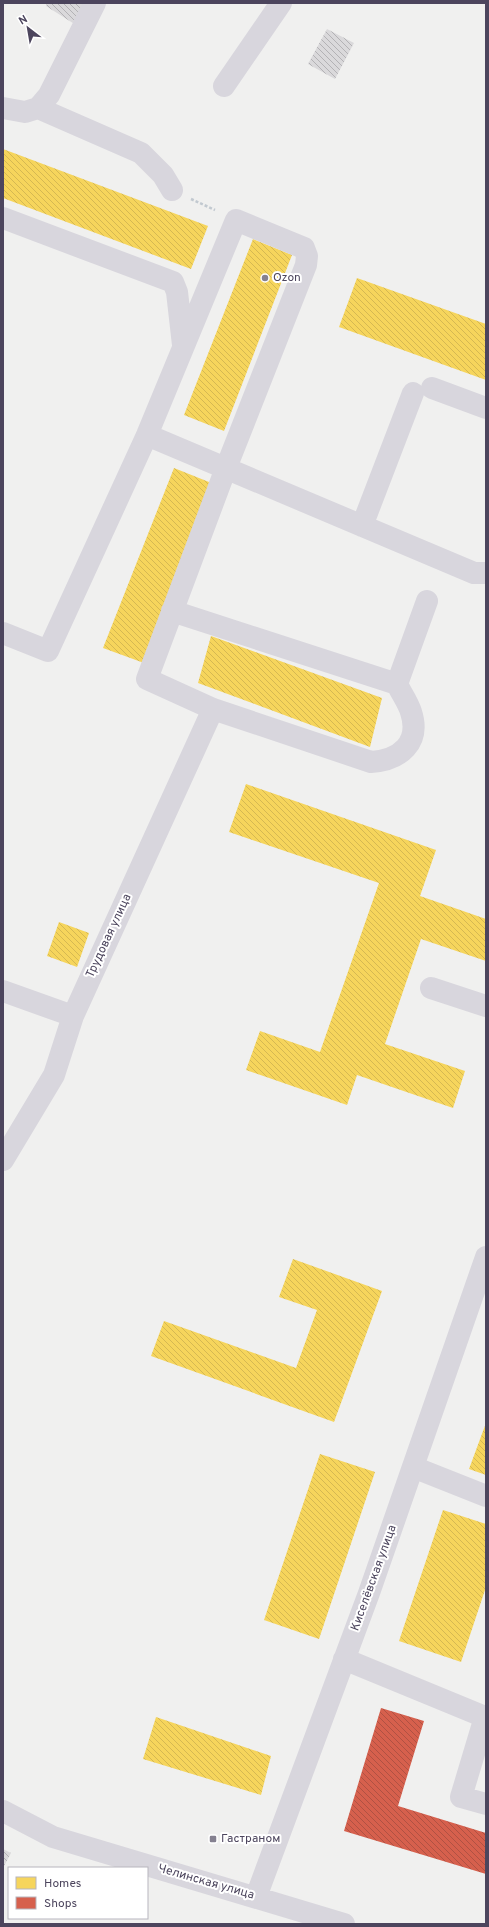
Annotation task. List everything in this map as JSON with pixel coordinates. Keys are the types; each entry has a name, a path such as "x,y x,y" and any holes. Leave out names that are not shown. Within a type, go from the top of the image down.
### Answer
{"street":[{"path":"3,108 26,112 38,108 49,95 95,3"},
{"path":"224,86 281,3"},
{"path":"38,108 141,153 163,175 172,190"},
{"path":"3,218 173,282 177,292 183,348"},
{"path":"3,633 48,651 146,434 236,220 304,248 307,256 306,265 226,468 172,611 147,679 213,709 372,762 386,761 406,750 414,730 411,712 397,684 172,611"},
{"path":"362,526 422,391 486,408"},
{"path":"146,434 474,573 486,573"},
{"path":"397,684 427,601"},
{"name":"Трудовая улица","path":"3,1160 54,1075 73,1016 213,709"},
{"path":"432,988 486,1006"},
{"path":"3,991 73,1016"},
{"name":"Киселёвская улица","path":"256,1897 413,1467 486,1257"},
{"path":"413,1467 486,1496"},
{"path":"344,1659 485,1717 460,1797 486,1804"},
{"name":"Челинская улица","path":"3,1811 53,1837 256,1897 311,1920 344,1924"}],"path":[{"path":"172,190 236,220"}],"building: Homes":[{"path":"3,149 208,226 191,269 3,198"},
{"path":"253,239 292,255 224,431 184,415"},
{"path":"357,278 486,324 486,380 339,327"},
{"path":"174,468 214,484 144,663 103,648"},
{"path":"211,636 382,698 370,747 198,683"},
{"path":"246,784 436,850 420,896 486,919 486,961 421,939 385,1044 465,1071 453,1108 357,1075 347,1105 246,1070 260,1031 320,1052 379,883 229,832"},
{"path":"59,922 89,933 77,967 47,956"},
{"path":"293,1259 382,1291 334,1422 151,1356 164,1321 296,1368 317,1310 279,1297"},
{"path":"486,1423 486,1475 469,1469"},
{"path":"320,1454 375,1472 319,1639 264,1620"},
{"path":"443,1510 486,1524 486,1587 461,1662 399,1641"},
{"path":"156,1717 271,1756 261,1795 143,1759"}],"building: Shops":[{"path":"381,1708 424,1721 398,1806 486,1833 486,1874 344,1831"}],"building: Other":[{"path":"47,3 81,3 87,6 76,25 46,6"},
{"path":"327,29 354,43 335,79 308,64"},
{"path":"3,1849 11,1853 3,1868"}],"place":[{"name":"Ozon","path":"265,278"},
{"name":"Гастраном","path":"213,1839"}]}
